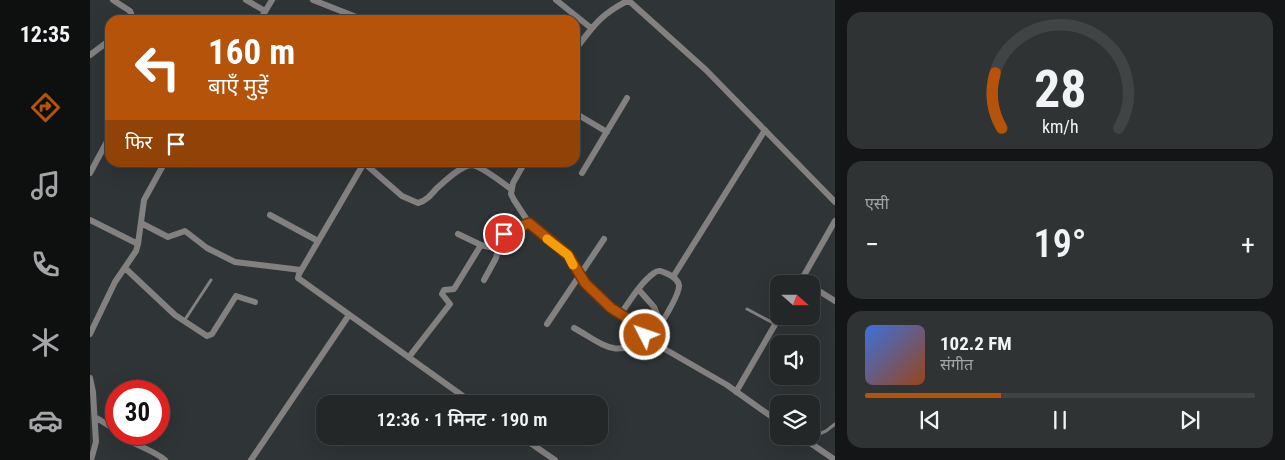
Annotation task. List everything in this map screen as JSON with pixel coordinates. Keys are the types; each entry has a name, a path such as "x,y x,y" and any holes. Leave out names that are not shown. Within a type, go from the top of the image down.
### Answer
{"street":[{"path":"113,0 130,11 130,15"},
{"path":"246,0 265,11"},
{"path":"263,15 272,0"},
{"path":"313,0 351,15"},
{"path":"558,0 576,15"},
{"path":"580,43 591,28 607,12 629,0 706,70 835,202"},
{"path":"580,19 591,28"},
{"path":"90,55 105,46"},
{"path":"582,173 627,98"},
{"path":"580,116 606,132"},
{"path":"673,277 765,130"},
{"path":"90,173 105,145"},
{"path":"90,334 115,282 138,244 144,200 162,167"},
{"path":"361,167 298,278 462,395"},
{"path":"368,167 402,196 418,203 425,200 452,175 464,167"},
{"path":"478,167 511,189"},
{"path":"522,167 511,189 514,200 529,223 568,255 585,283 620,314 667,351 718,379 770,416"},
{"path":"270,215 318,241"},
{"path":"90,220 138,244"},
{"path":"804,275 835,221"},
{"path":"141,223 168,237 188,232 207,248 234,262 301,270"},
{"path":"484,280 492,268 501,237 529,223"},
{"path":"458,234 481,245 498,249"},
{"path":"547,324 604,238"},
{"path":"409,357 450,304 442,294 444,290 454,289 481,245"},
{"path":"125,268 166,307 203,335 210,336 234,297 239,296 255,302"},
{"path":"574,328 616,349 626,348 648,337 661,324 678,289 677,281 661,271 655,272 620,314"},
{"path":"639,290 654,307 661,324"},
{"path":"820,291 835,301"},
{"path":"251,460 349,315"},
{"path":"736,392 775,325"},
{"path":"90,378 93,392 96,442 91,460"},
{"path":"95,417 105,423"},
{"path":"140,445 165,460"},
{"path":"533,445 555,460"},
{"path":"812,445 835,460"}],"lane":[{"path":"184,322 211,280"},
{"path":"746,309 770,322"},
{"path":"820,433 826,431 835,424"}],"slow traffic":[{"path":"547,239 568,255 573,265"}],"route":[{"path":"504,234 507,231 529,223 568,255 585,283 611,308 630,320 645,335"}]}
